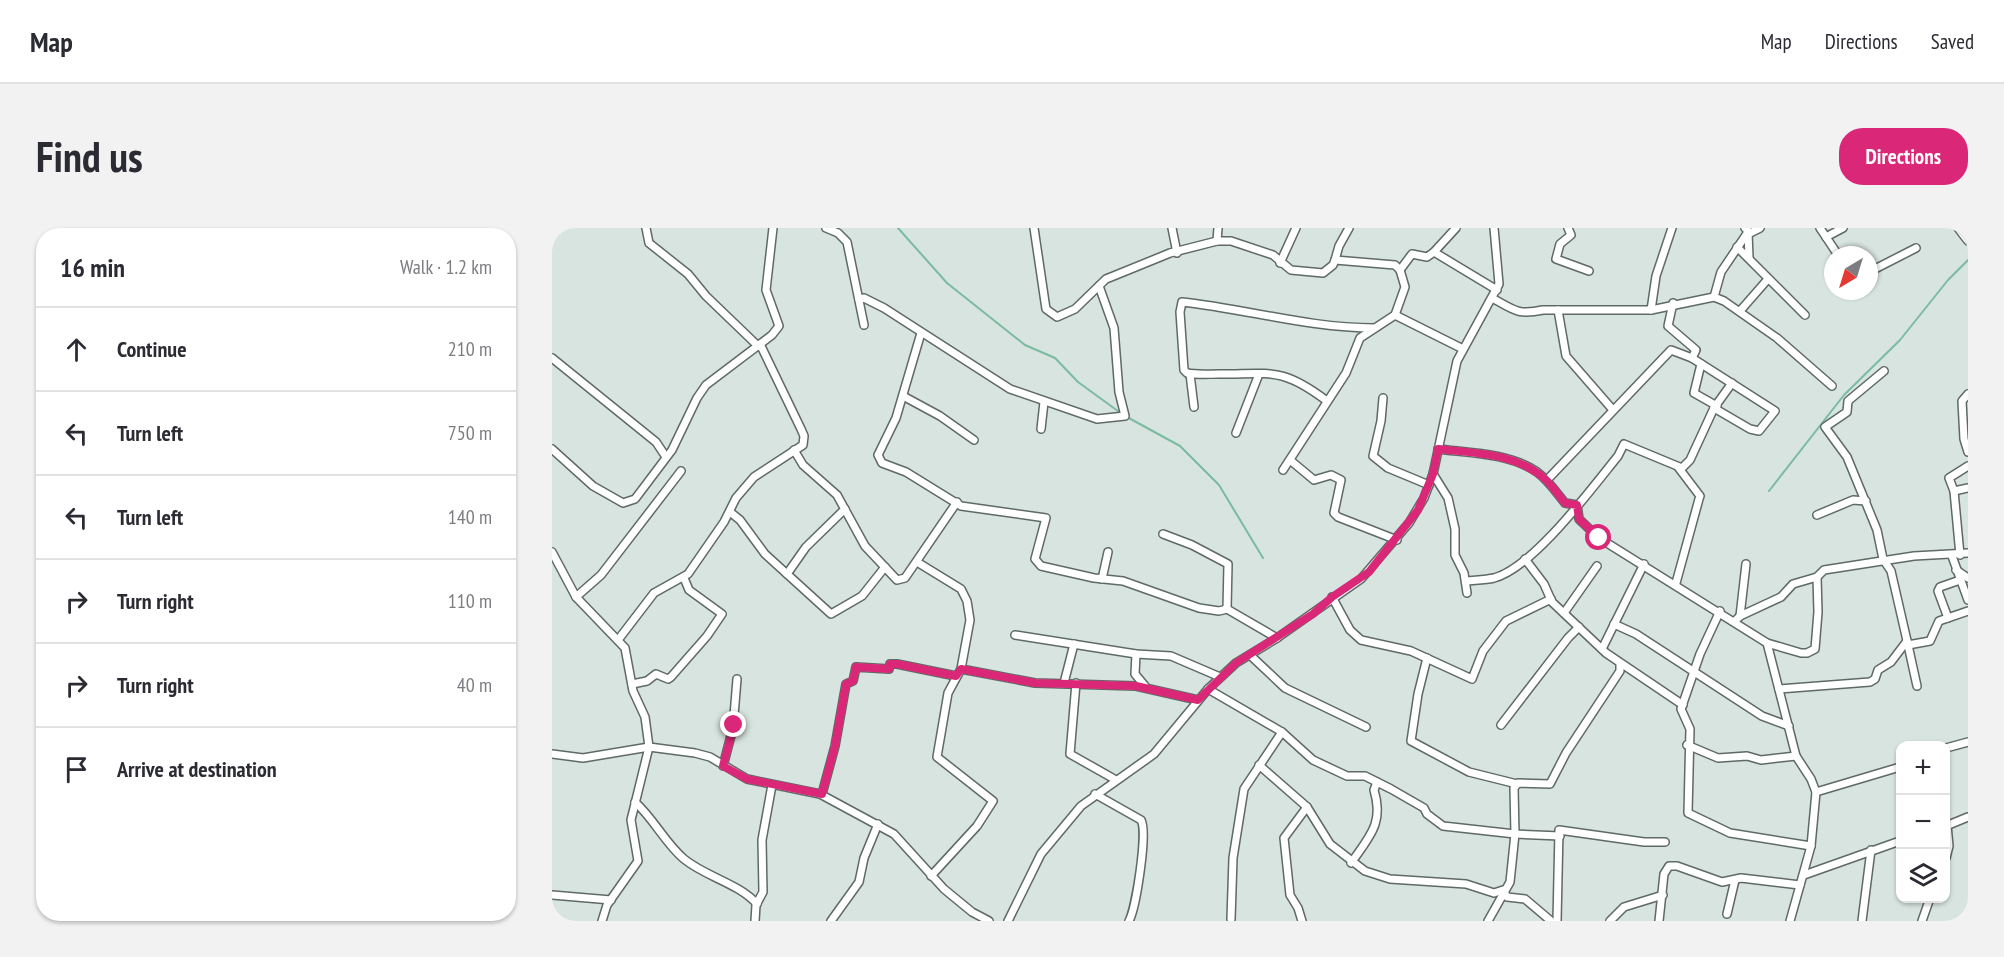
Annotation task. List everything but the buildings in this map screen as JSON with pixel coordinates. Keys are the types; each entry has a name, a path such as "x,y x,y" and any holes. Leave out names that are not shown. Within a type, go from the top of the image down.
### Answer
{"street":[{"path":"618,640 654,593 684,578 730,512 736,498 754,477 803,445 804,436 759,345 706,296 688,274 649,243 646,228"},
{"path":"552,449 593,486 623,503 635,499 676,445 697,398 706,385 759,345 779,326 766,290 773,228"},
{"path":"826,228 838,233 848,242 864,325"},
{"path":"1034,228 1046,309 1057,317 1070,312 1116,274 1170,253 1217,241 1239,243 1273,255 1280,263 1296,271 1323,273 1333,266 1339,246 1349,228"},
{"path":"1172,228 1177,253"},
{"path":"1217,241 1218,228"},
{"path":"1280,263 1296,228"},
{"path":"1400,270 1412,254 1427,256 1434,252 1456,228"},
{"path":"1008,921 1041,854 1081,806 1154,754 1220,677 1361,579 1396,540 1418,510 1433,474 1450,406 1457,361 1494,298 1500,279 1494,228"},
{"path":"1568,228 1571,235 1560,244 1556,259 1589,271"},
{"path":"1651,310 1656,276 1672,228"},
{"path":"1747,230 1760,228"},
{"path":"1820,228 1832,246"},
{"path":"1826,237 1843,228"},
{"path":"1958,228 1968,241"},
{"path":"1714,297 1721,272 1747,230"},
{"path":"1747,230 1749,258"},
{"path":"1737,247 1805,315"},
{"path":"1878,267 1916,248"},
{"path":"1434,252 1497,290"},
{"path":"1283,470 1346,373 1360,339 1395,315 1405,287 1400,270 1395,265 1335,260"},
{"path":"1740,311 1768,279"},
{"path":"859,299 864,298 884,308 1010,389 1097,419 1125,416 1119,392 1114,328 1100,286"},
{"path":"1494,298 1517,313 1558,310 1651,310 1673,303 1714,297 1740,311 1777,338 1832,386"},
{"path":"1327,401 1299,381 1272,372 1190,374 1184,370 1180,312 1182,302 1230,307 1317,326 1374,328"},
{"path":"1673,303 1668,326 1696,350 1692,358"},
{"path":"1558,310 1566,356 1613,410"},
{"path":"1395,315 1463,349"},
{"path":"921,333 903,396 879,459 961,506 1046,518 1035,559 1037,564 1102,579 1127,582 1199,608 1219,611 1227,609 1277,638"},
{"path":"1547,480 1671,350 1692,358 1775,411 1762,429 1749,429 1694,393 1701,364"},
{"path":"552,358 656,442 666,457"},
{"path":"1884,371 1848,401 1845,414 1825,427 1847,457 1877,530 1883,559 1891,570 1917,686"},
{"path":"1190,374 1194,407"},
{"path":"1236,433 1259,374"},
{"path":"1466,581 1496,577 1525,559 1560,528 1618,456 1624,444 1678,467 1685,467 1715,407 1732,383"},
{"path":"1968,394 1962,401 1964,439 1968,452"},
{"path":"903,396 940,416 974,440"},
{"path":"1383,398 1381,421 1373,456 1388,468 1429,485"},
{"path":"1041,429 1044,402"},
{"path":"1438,449 1498,457 1521,464 1547,480 1565,503 1577,505"},
{"path":"794,450 803,465 837,495 865,546 892,577 901,580 917,562 957,502"},
{"path":"1290,460 1314,480 1331,475 1341,480 1334,513 1338,517 1396,540"},
{"path":"1738,619 1781,597 1798,582 1817,577 1824,570 1883,559 1964,554 1954,491 1949,478 1968,466"},
{"path":"1676,584 1700,500 1700,495 1678,467"},
{"path":"576,597 601,575 681,471"},
{"path":"1433,474 1448,498 1455,529 1455,555 1466,581 1467,593"},
{"path":"1954,491 1968,488"},
{"path":"1816,515 1853,500 1866,501"},
{"path":"1577,505 1579,519 1599,538 1720,611 1738,619 1767,643 1801,653 1811,652 1815,648 1818,612 1817,577"},
{"path":"787,574 806,547 845,509"},
{"path":"730,512 740,520 765,554 831,614 862,596 885,567"},
{"path":"1163,534 1192,545 1228,564 1227,609"},
{"path":"1102,579 1108,552"},
{"path":"553,555 576,597 618,640 628,657 633,691 645,717 649,747 631,820 638,861 611,900 602,921"},
{"path":"1952,556 1968,600"},
{"path":"1525,559 1551,599 1602,649 1620,664 1683,705"},
{"path":"917,562 961,589 970,620 961,669 948,693 937,757 993,801 931,876"},
{"path":"1602,649 1644,564"},
{"path":"1738,619 1746,564"},
{"path":"1564,613 1597,566"},
{"path":"1956,570 1968,578"},
{"path":"632,684 646,681 656,674 668,679 672,677 707,636 722,614 689,590 684,578"},
{"path":"1948,618 1938,591 1940,587 1960,580"},
{"path":"1332,597 1350,630 1361,640 1400,647 1472,679 1484,651 1506,621 1551,599"},
{"path":"1720,611 1693,673 1681,709 1690,729 1687,745 1687,808 1692,816 1730,833 1811,846"},
{"path":"1779,689 1870,682 1875,679 1880,667 1892,662 1896,653 1907,643 1930,641 1936,624 1968,611"},
{"path":"1614,624 1636,634 1762,716 1789,726"},
{"path":"1501,725 1579,627"},
{"path":"1015,635 1136,654 1171,656 1220,677"},
{"path":"1767,643 1796,756 1811,779 1816,792 1811,846 1790,921"},
{"path":"1064,682 1074,644"},
{"path":"1136,654 1135,674 1147,687"},
{"path":"1250,655 1285,688 1366,727"},
{"path":"1427,658 1411,741 1469,772 1517,784 1550,784 1571,745 1620,671 1620,664"},
{"path":"822,794 835,746 846,684 853,681 856,667 889,669 890,664 897,664 956,676"},
{"path":"961,669 1035,683 1064,682 1147,687 1198,700"},
{"path":"723,766 733,728 737,679"},
{"path":"1076,683 1070,754 1116,780"},
{"path":"1208,689 1282,732 1312,760 1347,776 1365,776 1412,799 1443,826 1515,834 1560,836"},
{"path":"1231,919 1233,858 1244,789 1282,732"},
{"path":"1950,747 1968,742"},
{"path":"1687,745 1718,758 1747,756 1761,760 1796,756"},
{"path":"552,754 582,758 649,747 702,754 747,779 822,794 878,824 902,841 931,876 959,902 989,921"},
{"path":"1259,765 1307,807 1330,844 1352,862 1376,876 1466,884 1494,893 1503,890"},
{"path":"1816,792 1896,768"},
{"path":"1352,862 1372,832 1378,814 1379,806 1374,790 1377,782"},
{"path":"1488,921 1503,890 1510,882 1515,834 1514,792 1517,784"},
{"path":"755,921 757,904 762,892 762,840 772,785"},
{"path":"1095,794 1141,820 1144,826 1142,856 1129,921"},
{"path":"634,802 651,817 682,857 747,894 757,904"},
{"path":"1302,921 1298,908 1290,895 1284,838 1307,807"},
{"path":"1950,824 1968,817"},
{"path":"831,921 859,882 864,858 878,824"},
{"path":"1557,921 1559,830 1644,842 1665,842"},
{"path":"1804,875 1896,841"},
{"path":"1862,921 1871,850"},
{"path":"1659,921 1664,895 1665,871 1670,866 1677,866 1722,882 1741,878 1800,885"},
{"path":"1727,914 1735,880"},
{"path":"1503,890 1507,897 1520,897 1531,903 1551,921"},
{"path":"552,895 611,900"},
{"path":"1610,921 1624,907 1664,895"},
{"path":"1922,921 1928,903"}],"waterway":[{"path":"898,228 947,283 1025,345 1055,358 1078,382 1122,414"},
{"path":"1769,491 1844,395 1900,340 1948,280 1968,260"},
{"path":"1127,417 1180,446 1219,485 1263,558"}],"route":[{"path":"734,725 723,766 747,779 822,794 835,746 846,684 853,681 856,667 889,669 890,664 897,664 956,676 961,669 1035,683 1064,682 1147,687 1200,700 1214,682 1236,663 1313,614 1332,597 1369,572 1418,510 1433,474 1438,449 1498,457 1536,471 1547,480 1565,503 1577,505 1579,519 1599,538"}]}
